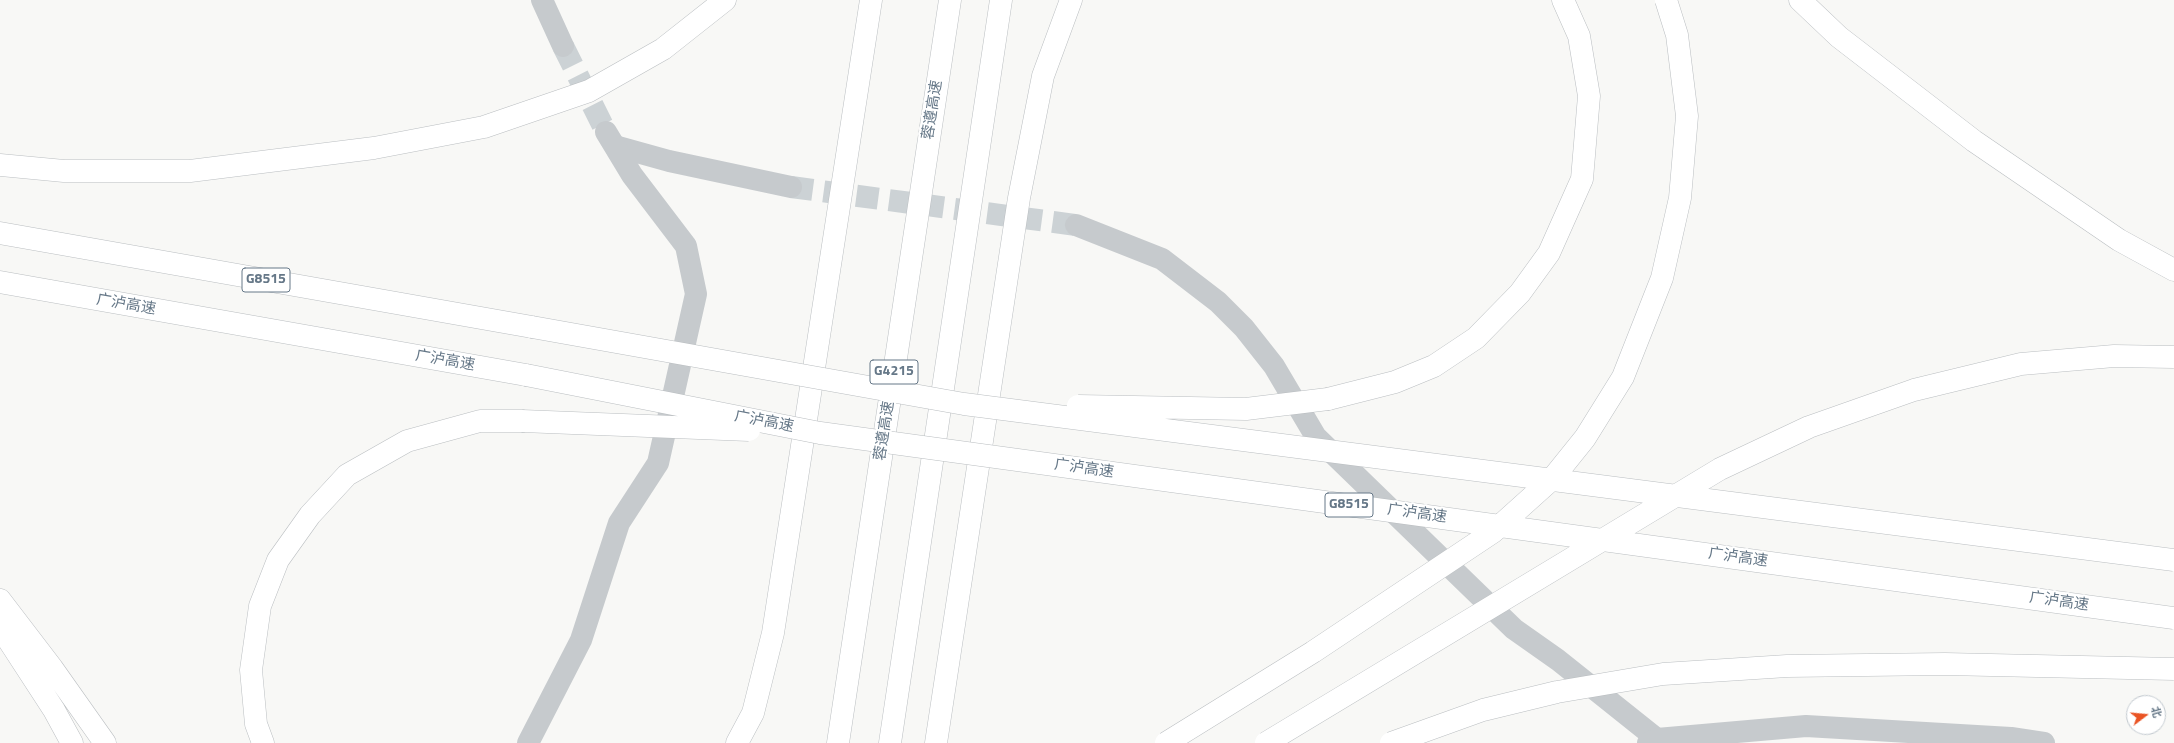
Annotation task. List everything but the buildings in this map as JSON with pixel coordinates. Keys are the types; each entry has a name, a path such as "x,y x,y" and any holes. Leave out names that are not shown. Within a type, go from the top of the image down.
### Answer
{"highway":[{"path":"0,165 64,171 190,171 374,148 484,127 589,91 663,49 725,0"},
{"path":"737,743 753,713 773,632 871,0"},
{"name":"蓉遵高速","path":"838,743 950,0"},
{"path":"890,743 1001,0"},
{"path":"936,743 1018,198 1043,76 1070,0"},
{"path":"964,404 1246,409 1328,399 1395,382 1434,366 1476,338 1520,293 1549,253 1582,179 1589,96 1579,36 1563,0"},
{"path":"1166,743 1312,652 1493,532 1552,479 1585,438 1623,377 1662,278 1680,198 1687,116 1677,35 1666,0"},
{"path":"1800,0 1839,37 1974,141 2119,240 2174,270"},
{"name":"G8515","path":"0,233 964,404 2174,560"},
{"name":"广泸高速","path":"0,282 526,375 820,433 2174,618"},
{"path":"1266,743 1720,469 1809,427 1914,390 2021,364 2114,356 2174,357"},
{"path":"263,743 256,724 251,670 260,606 278,560 310,515 348,475 407,441 480,421 522,421 820,433"},
{"path":"0,600 52,668 105,743"},
{"path":"0,627 54,710 72,743"},
{"path":"1391,743 1483,710 1557,692 1663,674 1787,666 1945,664 2174,669"}],"street":[{"path":"542,0 563,46"},
{"path":"528,743 581,640 619,523 658,462 696,294 686,246 632,175 611,139 669,161 791,186"},
{"path":"1076,225 1162,259 1218,302 1244,328 1274,366 1316,437 1514,629 1558,660 1653,741 1806,726 2011,738 2044,743"}],"tunnel":[{"path":"563,46 606,132"},
{"path":"791,187 1076,225"}]}
